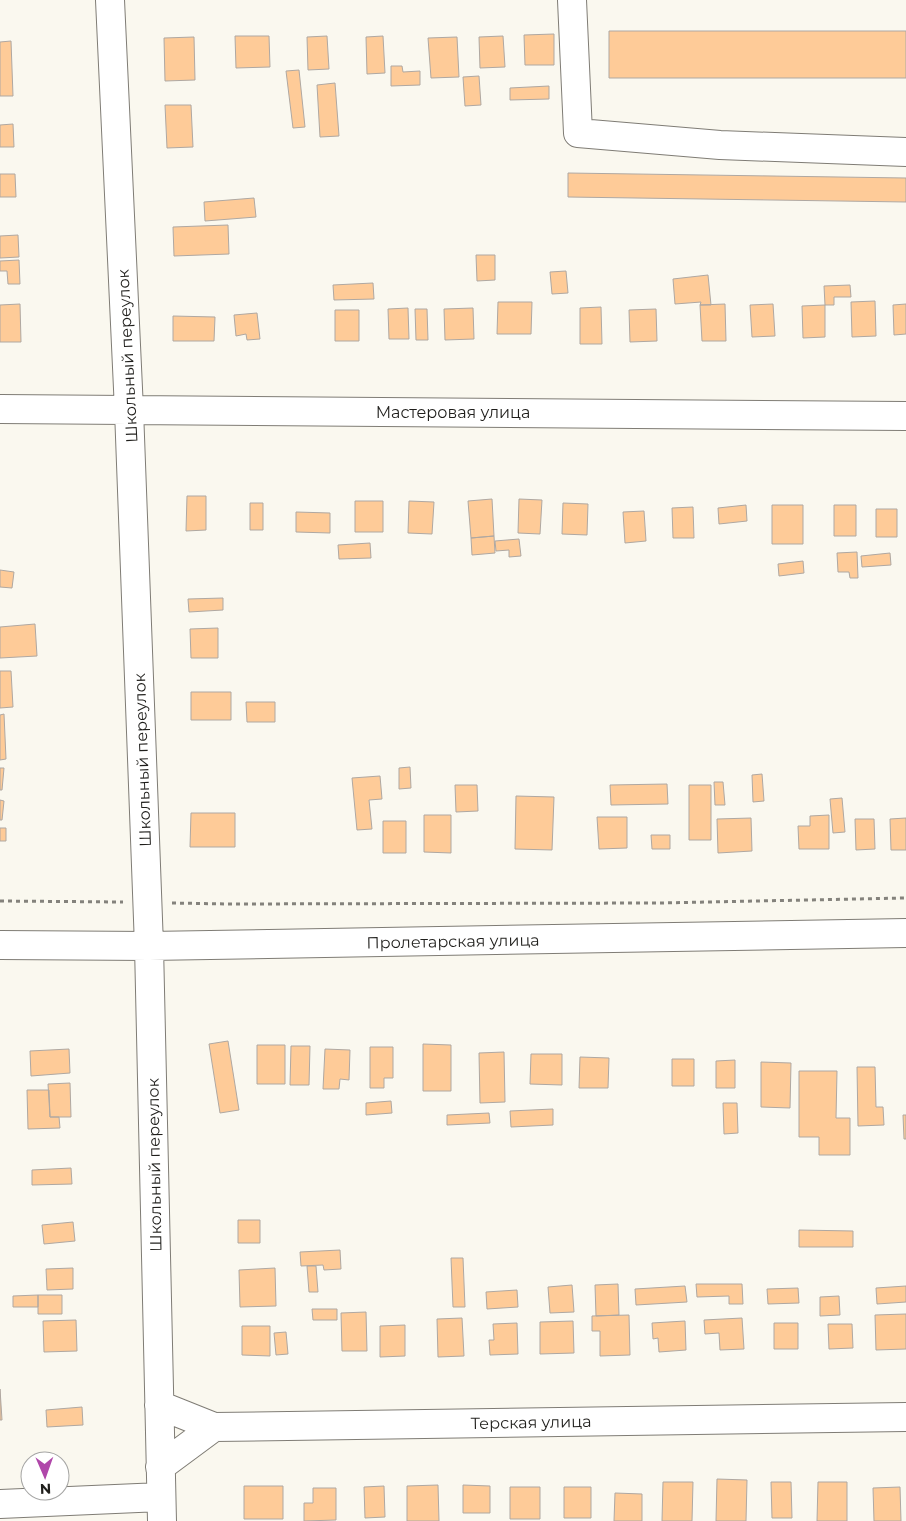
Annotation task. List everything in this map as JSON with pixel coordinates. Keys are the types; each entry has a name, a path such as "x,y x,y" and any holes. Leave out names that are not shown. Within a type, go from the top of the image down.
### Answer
{"street":[{"name":"Школьный переулок","path":"110,0 129,410 149,946 162,1509"},
{"path":"572,0 578,133 720,145 906,152"},
{"name":"Мастеровая улица","path":"0,409 906,416"},
{"name":"Пролетарская улица","path":"0,945 149,946 906,933"},
{"name":"Терская улица","path":"160,1405 214,1427 906,1417"},
{"path":"160,1466 214,1427"},
{"path":"0,1504 162,1509"}],"path":[{"path":"0,901 228,904 648,903 906,898"}],"building":[{"path":"609,31 906,31 906,78 609,78"},
{"path":"554,34 554,65 525,65 524,35"},
{"path":"235,36 269,36 270,67 236,68"},
{"path":"327,36 329,69 308,70 307,37"},
{"path":"383,36 385,73 367,74 366,37"},
{"path":"503,36 505,67 480,68 479,37"},
{"path":"194,37 195,80 165,81 164,38"},
{"path":"457,37 459,77 431,78 428,38"},
{"path":"11,41 13,96 0,96 0,42"},
{"path":"391,66 402,66 403,72 420,71 420,85 391,86"},
{"path":"299,70 305,127 293,128 286,71"},
{"path":"479,76 481,105 465,106 463,77"},
{"path":"335,83 339,136 320,137 317,85"},
{"path":"549,86 549,99 510,100 510,88"},
{"path":"165,105 191,105 193,147 167,148"},
{"path":"13,124 14,147 0,147 0,125"},
{"path":"568,173 906,178 906,202 568,197"},
{"path":"0,174 15,174 16,197 0,197"},
{"path":"254,198 256,217 205,221 204,202"},
{"path":"228,225 229,254 174,256 173,227"},
{"path":"18,235 19,257 0,258 0,236"},
{"path":"476,255 495,255 495,280 477,281"},
{"path":"19,260 20,284 8,284 7,271 0,271 0,261"},
{"path":"566,271 568,293 552,294 550,272"},
{"path":"708,275 711,305 700,305 701,302 675,304 673,279"},
{"path":"373,283 374,299 334,300 333,285"},
{"path":"850,285 851,297 834,297 834,305 825,305 824,286"},
{"path":"875,301 876,336 852,337 851,302"},
{"path":"498,302 532,302 531,334 497,334"},
{"path":"20,304 21,342 0,342 0,305"},
{"path":"725,304 726,341 702,341 700,305"},
{"path":"773,304 775,336 752,337 750,305"},
{"path":"906,304 906,334 894,335 893,305"},
{"path":"825,305 825,337 803,338 802,306"},
{"path":"601,307 602,344 580,344 580,308"},
{"path":"408,308 409,339 389,339 388,309"},
{"path":"473,308 474,339 445,340 444,309"},
{"path":"415,309 427,309 428,340 416,340"},
{"path":"656,309 657,341 630,342 629,310"},
{"path":"335,310 359,310 359,341 335,341"},
{"path":"257,313 260,339 247,340 246,334 236,336 234,315"},
{"path":"173,316 215,317 214,341 173,341"},
{"path":"187,496 206,496 206,530 186,531"},
{"path":"492,499 494,536 471,538 468,501"},
{"path":"519,499 542,500 540,534 518,533"},
{"path":"355,501 383,501 383,532 355,532"},
{"path":"409,501 434,502 432,534 408,533"},
{"path":"250,503 263,503 263,530 250,530"},
{"path":"563,503 588,504 587,535 562,534"},
{"path":"746,505 747,521 719,524 718,508"},
{"path":"772,505 803,505 803,544 772,544"},
{"path":"834,505 856,505 856,536 834,536"},
{"path":"693,507 694,538 673,538 672,508"},
{"path":"876,509 897,509 897,537 876,537"},
{"path":"644,511 646,541 625,543 623,512"},
{"path":"296,512 330,513 330,533 296,532"},
{"path":"494,536 495,553 472,555 471,538"},
{"path":"519,539 521,556 509,557 509,550 496,551 495,541"},
{"path":"370,543 371,558 339,559 338,545"},
{"path":"857,552 858,578 850,578 849,572 838,572 837,553"},
{"path":"890,553 891,565 862,567 861,556"},
{"path":"803,561 804,573 779,576 778,564"},
{"path":"0,570 14,572 12,588 0,587"},
{"path":"223,598 223,610 189,612 188,599"},
{"path":"35,624 37,656 0,658 0,627"},
{"path":"218,628 218,658 191,658 190,629"},
{"path":"0,671 11,671 13,707 0,708"},
{"path":"191,692 231,692 231,720 191,720"},
{"path":"246,702 275,702 275,722 247,722"},
{"path":"4,714 6,759 0,760 0,715"},
{"path":"410,767 411,788 399,789 399,768"},
{"path":"0,768 4,768 2,790 0,790"},
{"path":"762,774 764,801 753,802 752,775"},
{"path":"380,776 382,799 369,800 372,829 357,830 352,778"},
{"path":"714,782 723,782 725,805 715,805"},
{"path":"667,784 668,804 611,805 610,785"},
{"path":"455,785 477,785 478,811 456,812"},
{"path":"689,785 711,785 711,840 689,840"},
{"path":"516,796 554,797 552,850 515,849"},
{"path":"842,798 845,832 833,833 830,799"},
{"path":"0,800 4,801 2,820 0,820"},
{"path":"191,813 235,813 235,847 190,847"},
{"path":"424,815 451,815 451,853 424,852"},
{"path":"829,815 829,849 799,849 798,826 810,826 810,816"},
{"path":"597,817 627,817 627,848 599,849"},
{"path":"751,818 752,851 718,853 717,819"},
{"path":"906,818 906,850 891,850 890,819"},
{"path":"855,819 874,819 875,849 856,850"},
{"path":"383,821 406,821 406,853 383,853"},
{"path":"0,828 6,828 6,841 0,841"},
{"path":"651,835 670,835 670,849 652,849"},
{"path":"228,1041 239,1110 220,1113 209,1044"},
{"path":"423,1044 451,1045 451,1091 423,1091"},
{"path":"257,1045 285,1045 285,1084 257,1084"},
{"path":"291,1046 310,1046 309,1085 290,1085"},
{"path":"370,1047 393,1047 393,1078 384,1078 384,1088 370,1088"},
{"path":"69,1049 70,1073 31,1076 30,1051"},
{"path":"325,1049 350,1050 349,1080 340,1079 339,1089 323,1089"},
{"path":"504,1052 505,1102 480,1103 479,1053"},
{"path":"531,1054 562,1054 562,1085 530,1084"},
{"path":"580,1057 609,1058 608,1088 579,1088"},
{"path":"672,1059 694,1059 694,1086 672,1086"},
{"path":"735,1060 735,1088 716,1088 716,1061"},
{"path":"761,1062 791,1063 790,1108 761,1107"},
{"path":"857,1067 875,1067 876,1107 883,1107 884,1125 858,1126"},
{"path":"799,1071 837,1071 836,1118 850,1118 850,1155 819,1155 819,1137 799,1137"},
{"path":"70,1083 71,1117 50,1117 48,1084"},
{"path":"27,1090 49,1090 50,1117 59,1117 60,1128 28,1129"},
{"path":"391,1101 392,1113 366,1115 366,1103"},
{"path":"723,1103 737,1103 738,1133 724,1134"},
{"path":"553,1109 553,1125 511,1127 510,1111"},
{"path":"489,1113 490,1123 447,1125 447,1115"},
{"path":"903,1115 906,1115 906,1139 904,1139"},
{"path":"71,1168 72,1184 32,1185 32,1170"},
{"path":"238,1220 260,1220 260,1243 238,1243"},
{"path":"73,1222 75,1241 44,1244 42,1225"},
{"path":"799,1230 853,1231 853,1247 799,1247"},
{"path":"340,1250 341,1269 324,1270 323,1265 301,1266 300,1252"},
{"path":"451,1258 463,1258 465,1307 453,1307"},
{"path":"307,1266 316,1266 318,1292 309,1292"},
{"path":"73,1268 73,1289 47,1290 46,1269"},
{"path":"275,1268 276,1306 240,1307 239,1270"},
{"path":"618,1284 619,1315 596,1316 595,1285"},
{"path":"696,1284 742,1284 743,1304 729,1304 729,1296 697,1297"},
{"path":"572,1285 574,1312 550,1313 548,1287"},
{"path":"685,1286 687,1302 636,1305 635,1289"},
{"path":"906,1286 906,1302 877,1304 876,1288"},
{"path":"798,1288 799,1303 768,1304 767,1289"},
{"path":"517,1290 518,1307 487,1309 486,1292"},
{"path":"38,1295 62,1295 62,1314 38,1314"},
{"path":"38,1295 38,1307 13,1307 13,1296"},
{"path":"839,1296 840,1315 820,1316 820,1297"},
{"path":"312,1309 337,1309 337,1320 313,1320"},
{"path":"366,1312 367,1351 342,1351 341,1313"},
{"path":"906,1314 906,1349 876,1350 875,1315"},
{"path":"629,1315 630,1355 600,1356 600,1331 592,1331 592,1316"},
{"path":"462,1318 464,1356 438,1357 437,1319"},
{"path":"742,1318 744,1349 720,1350 719,1333 705,1334 704,1320"},
{"path":"76,1320 77,1351 44,1352 43,1321"},
{"path":"573,1321 574,1353 540,1354 540,1322"},
{"path":"685,1321 686,1350 659,1352 658,1338 653,1339 652,1323"},
{"path":"517,1323 518,1354 490,1355 489,1340 494,1340 493,1324"},
{"path":"774,1323 798,1323 798,1349 774,1349"},
{"path":"828,1324 852,1324 853,1348 829,1349"},
{"path":"405,1325 405,1356 380,1357 380,1326"},
{"path":"242,1326 270,1326 270,1356 242,1355"},
{"path":"286,1332 288,1354 276,1355 274,1333"},
{"path":"0,1389 2,1420 0,1420"},
{"path":"82,1407 83,1425 47,1427 46,1410"},
{"path":"717,1479 747,1480 746,1521 716,1521"},
{"path":"663,1482 693,1482 692,1521 662,1521"},
{"path":"771,1482 791,1482 792,1518 772,1518"},
{"path":"818,1482 847,1482 847,1521 817,1521"},
{"path":"438,1485 439,1521 407,1521 407,1486"},
{"path":"463,1485 490,1486 490,1513 463,1513"},
{"path":"244,1486 283,1486 283,1519 244,1519"},
{"path":"384,1486 385,1517 365,1518 364,1487"},
{"path":"510,1487 540,1487 540,1519 510,1519"},
{"path":"564,1487 591,1487 591,1518 564,1518"},
{"path":"900,1487 901,1521 874,1521 873,1488"},
{"path":"313,1488 336,1488 336,1520 304,1521 304,1503 313,1503"},
{"path":"615,1493 642,1494 642,1521 614,1521"}]}
